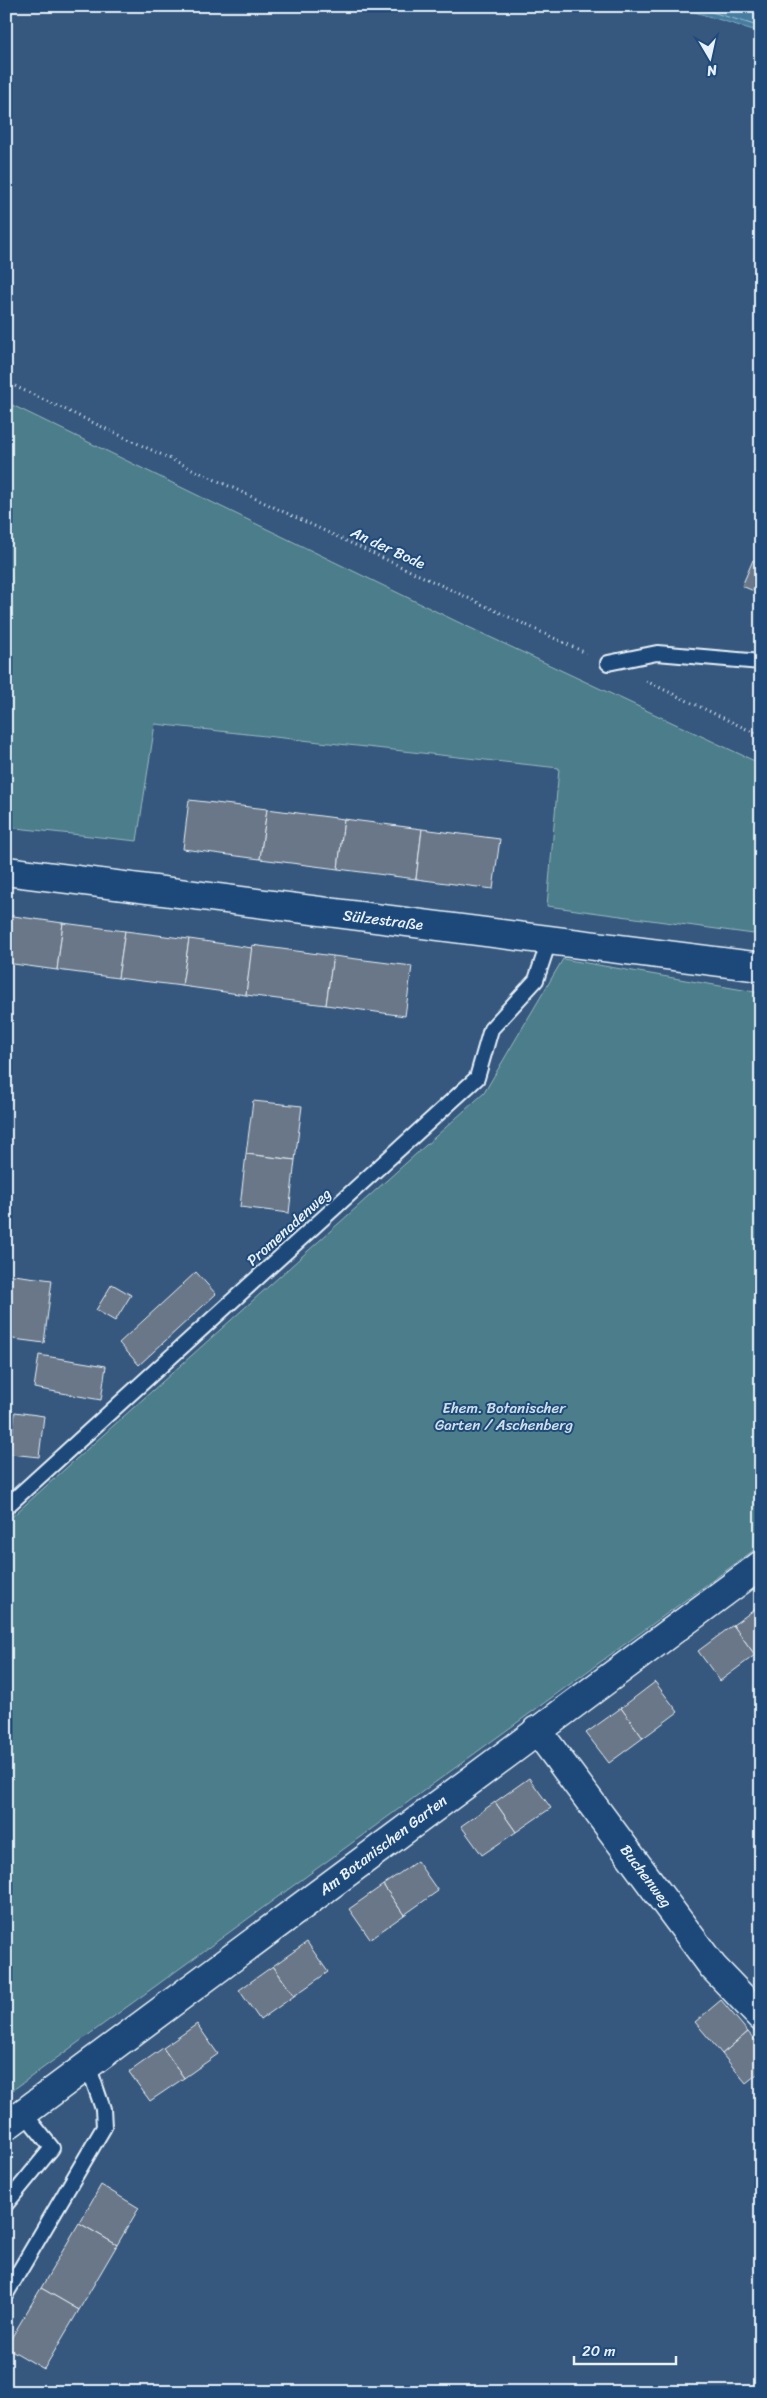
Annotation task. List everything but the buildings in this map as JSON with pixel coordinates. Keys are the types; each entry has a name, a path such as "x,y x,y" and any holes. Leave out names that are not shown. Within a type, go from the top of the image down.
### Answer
{"street":[{"name":"Sülzestraße","path":"6,872 761,967"},
{"name":"Am Botanischen Garten","path":"15,2120 536,1730 761,1565"},
{"name":"Buchenweg","path":"536,1730 713,1967 761,2017"}],"lane":[{"path":"608,663 657,653 761,662"},
{"name":"Promenadenweg","path":"6,1507 477,1078 491,1029 536,980 550,941"},
{"path":"6,2294 104,2127 103,2109 88,2065"},
{"path":"6,2204 52,2148 15,2120"}],"path":[{"name":"An der Bode","path":"6,382 761,736"}],"green space":[{"path":"6,402 462,624 761,764 761,935 547,906 559,768 155,724 137,841 6,827"},
{"name":"Ehem. Botanischer Garten / Aschenberg","path":"563,959 761,993 761,1545 6,2095 6,1522 484,1093"}],"water":[{"path":"675,6 761,6 761,33 760,32"}]}
